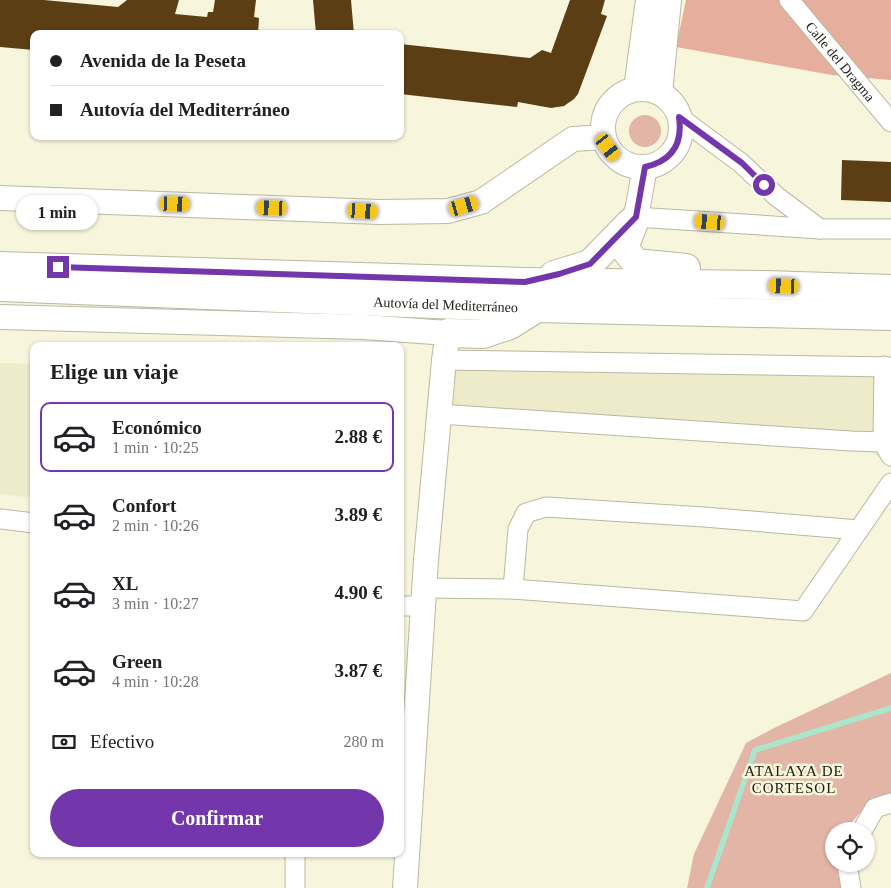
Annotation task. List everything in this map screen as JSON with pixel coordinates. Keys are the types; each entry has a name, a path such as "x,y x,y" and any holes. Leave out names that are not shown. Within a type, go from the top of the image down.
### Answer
{"highway":[{"path":"525,282 590,264 636,217"},
{"path":"636,217 624,248 636,263 694,268 766,285"},
{"name":"Autovía del Mediterráneo","path":"0,266 525,282 766,285 891,289"},
{"name":"Autovía del Mediterráneo","path":"0,287 537,308 891,316"},
{"path":"448,333 483,334 510,325 537,308"}],"street":[{"path":"636,89 648,0"},
{"path":"660,93 669,0"},
{"name":"Calle del Dragma","path":"789,0 891,122"},
{"path":"636,89 648,89 660,93 672,103 679,117 681,128 679,140 674,150 656,164 645,167 633,166 623,162 614,156 604,137 602,126 609,106 626,92 636,89"},
{"path":"679,117 742,163 776,196 820,229"},
{"path":"0,198 380,212 448,211 481,202 573,140 604,137"},
{"path":"645,167 636,217 820,229 891,229"},
{"path":"0,317 353,327 448,333 439,414 424,597 405,888"},
{"path":"439,414 851,441 887,449 888,367 444,360"},
{"path":"404,604 424,597 513,589 802,611 891,483"},
{"path":"513,589 518,529 526,513 546,507 704,517 859,530"},
{"path":"0,519 30,523"},
{"path":"867,822 875,808 891,803"},
{"path":"294,857 295,888"},
{"path":"848,872 851,888"}],"shaded area":[{"path":"686,0 891,0 891,80 832,75 676,47"},
{"path":"645,115 651,116 656,120 660,125 660,137 656,142 651,146 645,147 639,146 634,142 630,137 629,131 630,125 634,120 639,116"},
{"path":"495,350 891,359 891,466 865,448 450,419 452,372"},
{"path":"0,363 30,364 30,498 0,494"},
{"path":"891,673 891,793 870,802 852,822 825,822 825,872 843,872 845,888 687,888 694,854 746,743"}],"building":[{"path":"0,0 44,0 118,7 127,0 179,0 175,14 207,17 208,12 213,12 215,0 256,0 254,17 259,18 258,30 30,30 30,50 0,47"},
{"path":"313,0 351,0 354,30 316,30"},
{"path":"570,0 605,0 601,14 607,16 578,94 564,106 551,108 518,102 517,107 404,94 404,44 530,58 542,50 551,53"},
{"path":"842,160 891,162 891,202 841,200"}],"waterway":[{"path":"707,888 755,750 891,708"}],"district":[{"name":"ATALAYA DE CORTESOL","path":"794,780"}],"route":[{"path":"58,267 525,282 559,274 590,264 636,217 645,167 656,164 674,150 679,140 681,128 679,117 742,163 764,185"}]}
